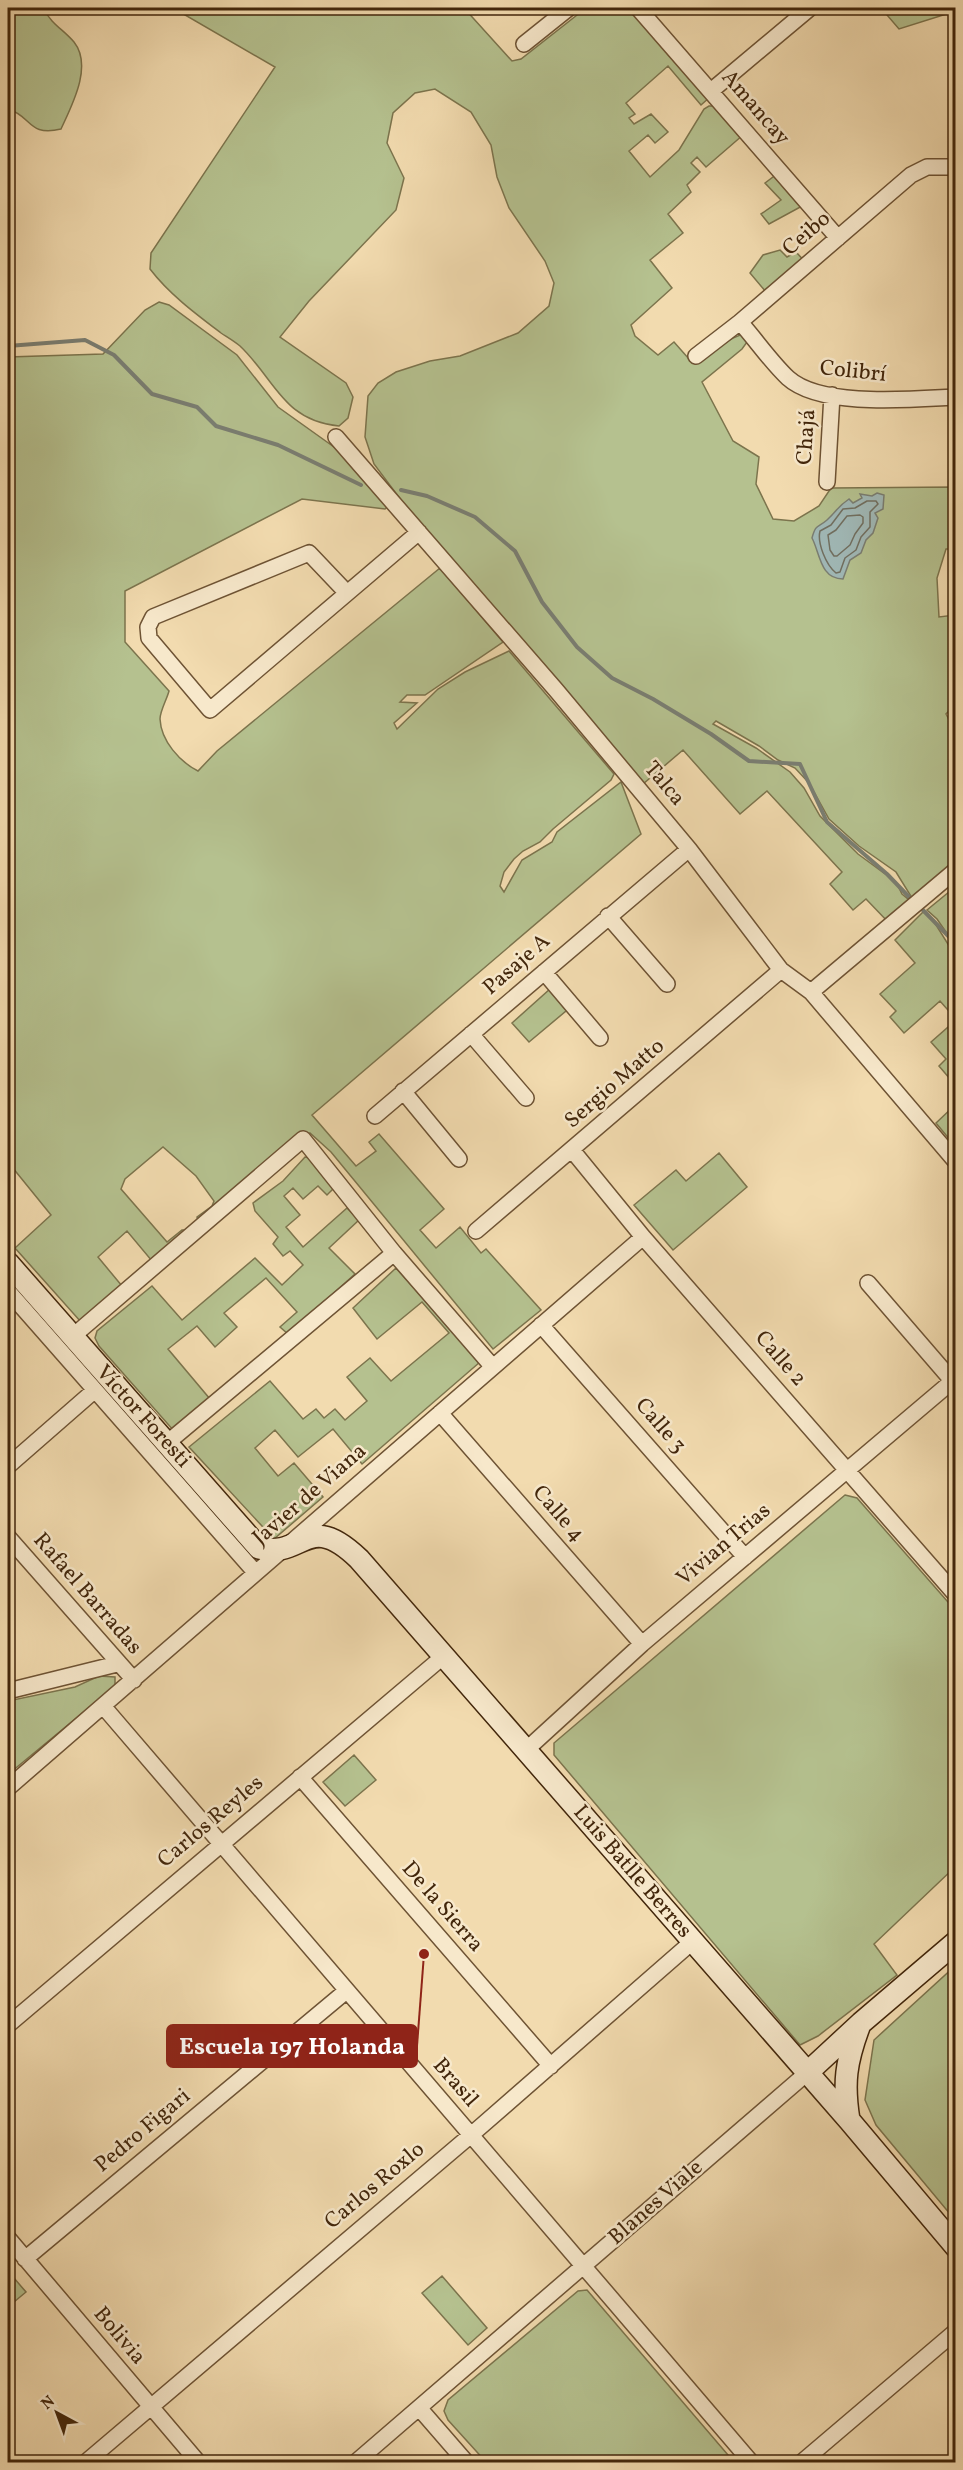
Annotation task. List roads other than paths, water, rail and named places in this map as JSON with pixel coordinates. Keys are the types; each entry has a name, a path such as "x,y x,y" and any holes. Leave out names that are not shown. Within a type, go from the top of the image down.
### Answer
{"street":[{"path":"524,44 569,8"},
{"name":"Amancay","path":"638,8 838,238"},
{"path":"711,91 810,8"},
{"name":"Ceibo","path":"696,356 740,322 911,175 927,167 956,167"},
{"name":"Colibrí","path":"740,322 789,379 807,390 868,400 956,397"},
{"name":"Chajá","path":"827,482 832,395"},
{"name":"Talca","path":"336,436 689,849 782,970 811,992 956,1162"},
{"path":"347,593 309,552 153,617 148,627 148,638 210,710 419,532"},
{"name":"Pasaje A","path":"375,1116 689,849"},
{"path":"811,992 956,870"},
{"path":"608,916 667,984"},
{"name":"Sergio Matto","path":"476,1231 782,970"},
{"path":"544,972 600,1038"},
{"path":"471,1034 526,1098"},
{"path":"403,1091 459,1159"},
{"path":"72,1337 303,1138 394,1252 492,1366"},
{"name":"Calle 2","path":"572,1150 643,1236 956,1595"},
{"name":"Javier de Viana","path":"10,1784 134,1680 255,1572 288,1546 643,1236"},
{"path":"167,1443 394,1252"},
{"name":"Víctor Foresti","path":"8,1263 259,1548 276,1550 288,1546"},
{"path":"868,1283 954,1381"},
{"name":"Víctor Foresti","path":"8,1291 255,1572"},
{"name":"Calle 3","path":"541,1325 745,1557"},
{"name":"Vivian Trias","path":"526,1750 642,1644 954,1381"},
{"path":"8,1466 95,1390"},
{"name":"Calle 4","path":"440,1413 642,1644"},
{"name":"Rafael Barradas","path":"8,1536 117,1664 134,1680"},
{"name":"Luis Batlle Berres","path":"288,1546 304,1539 327,1536 337,1540 359,1559 849,2120 956,2247"},
{"name":"Carlos Reyles","path":"8,2025 445,1655"},
{"path":"8,1691 117,1664"},
{"name":"Brasil","path":"103,1706 345,1992 584,2266 751,2463"},
{"name":"De la Sierra","path":"300,1777 551,2066"},
{"name":"Carlos Roxlo","path":"86,2463 471,2135 692,1942"},
{"name":"Blanes Viale","path":"356,2463 956,1942"},
{"name":"Pedro Figari","path":"25,2259 345,1992"},
{"path":"849,2120 844,2084 846,2068 861,2023"},
{"name":"Bolivia","path":"8,2238 198,2463"},
{"path":"802,2463 956,2331"},
{"path":"420,2409 466,2463"}],"water":[{"path":"877,493 884,495 883,509 875,513 878,518 873,533 866,540 861,553 850,560 843,579 835,578 825,570 822,564 812,538 815,530 849,499 853,503 862,498 860,494 872,496"}],"waterway":[{"path":"8,346 85,340 114,355 152,394 197,407 216,426 278,445 361,485"},
{"path":"401,490 427,496 475,517 515,551 542,602 577,647 612,678 653,699 711,734 749,761 800,764 827,822 887,874 912,900"},
{"path":"920,907 956,944"}],"place":[{"name":"Escuela 197 Holanda","path":"424,1954"}]}
